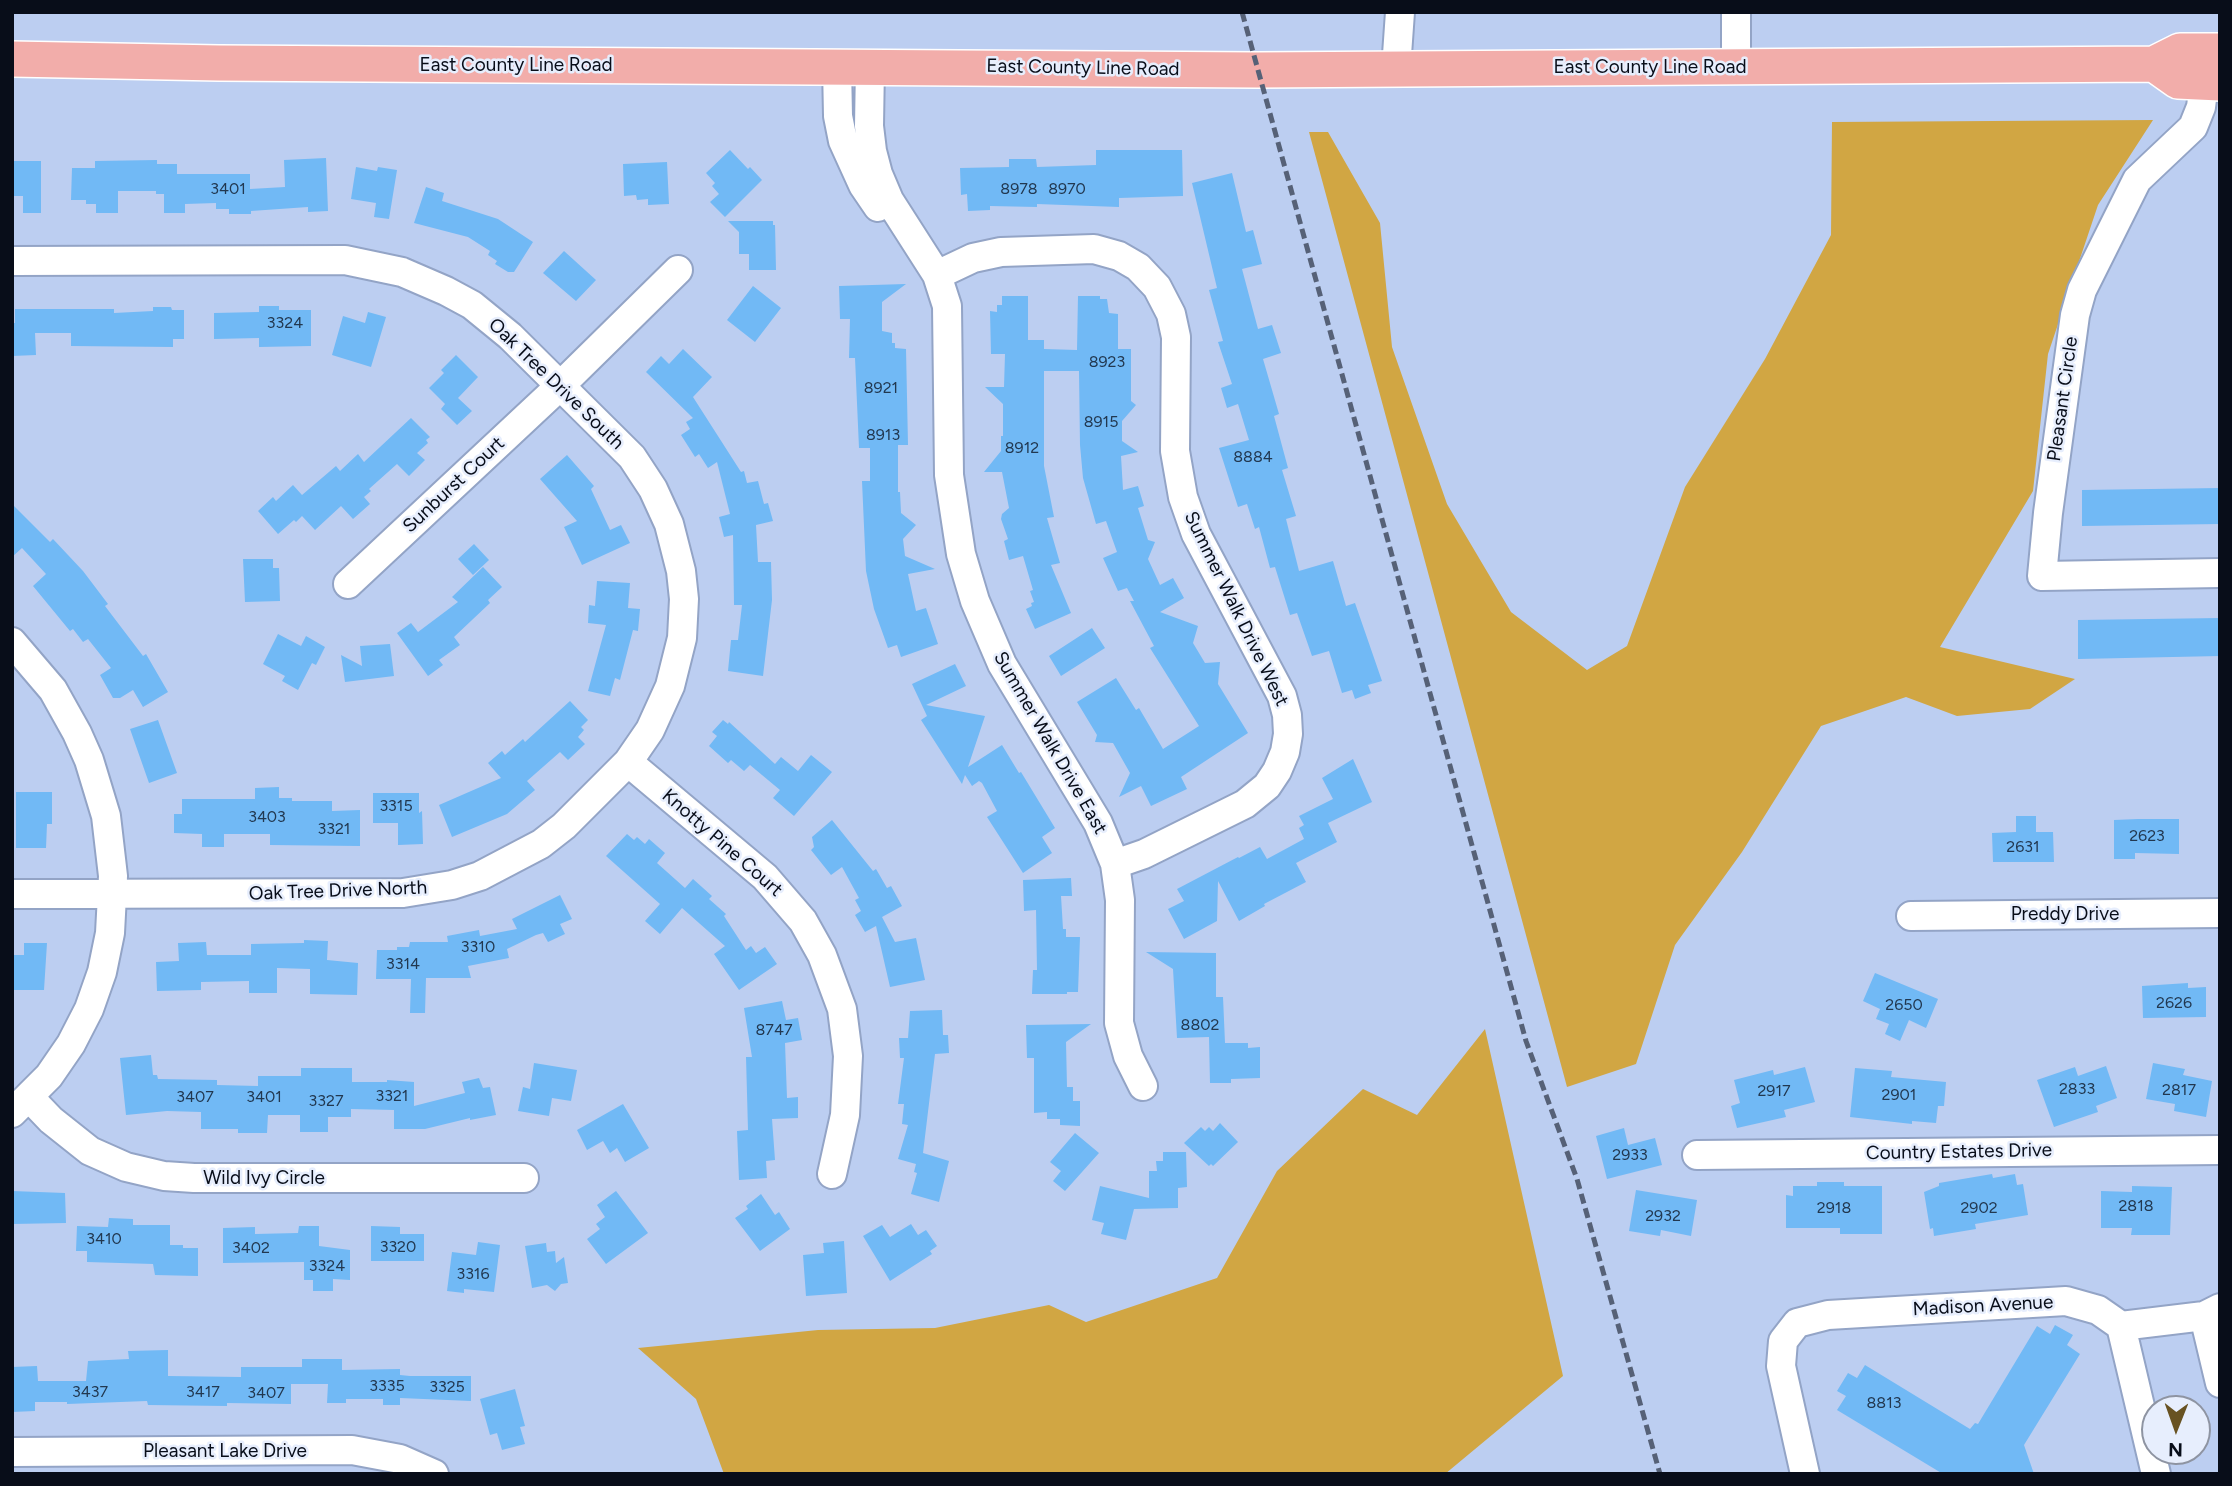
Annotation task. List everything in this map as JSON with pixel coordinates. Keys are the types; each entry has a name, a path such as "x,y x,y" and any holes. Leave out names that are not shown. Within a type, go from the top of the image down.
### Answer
{"main road":[{"name":"East County Line Road","path":"12,59 219,63 1243,70 2154,64 2180,51 2220,51"},
{"path":"2154,64 2178,82 2212,83"}],"street":[{"path":"1396,68 1400,12"},
{"path":"1737,12 1737,66"},
{"name":"Summer Walk Drive East","path":"854,66 878,174 889,200 937,275 944,295 948,317 948,446 951,496 969,582 1002,664 1098,823 1115,864 1120,900 1119,1023 1128,1056 1143,1086"},
{"name":"Pleasant Circle","path":"2212,83 2193,127 2137,180 2082,290 2075,315 2042,576 2220,573"},
{"name":"Summer Walk Drive West","path":"937,275 973,258 1012,250 1094,249 1119,256 1138,267 1165,299 1173,321 1176,337 1175,451 1189,516 1282,696 1288,734 1278,771 1267,786 1245,804 1144,854 1115,864"},
{"name":"Oak Tree Drive South","path":"12,261 345,260 383,267 429,282 472,306 510,336 632,457 662,507 675,543 684,599 683,630"},
{"name":"Sunburst Court","path":"348,584 561,385 678,270"},
{"name":"Oak Tree Drive North","path":"12,894 403,893 452,885 480,876 541,844 564,826 628,762 650,730 666,695 676,667 683,630"},
{"path":"12,642 53,690 89,760 107,826 113,895 107,953 89,1009 66,1052 49,1076 21,1105"},
{"name":"Knotty Pine Court","path":"628,762 765,877 792,905 822,955 842,1009 848,1056 845,1115 832,1174"},
{"name":"Preddy Drive","path":"1911,916 2220,913"},
{"name":"Wild Ivy Circle","path":"21,1105 51,1120 90,1151 126,1167 164,1176 524,1178"},
{"name":"Country Estates Drive","path":"1698,1155 2220,1150"},
{"name":"Madison Avenue","path":"1805,1474 1781,1366 1783,1342 1797,1323 1828,1315 2066,1301 2098,1310 2120,1326"},
{"path":"2156,1474 2120,1326 2212,1312 2220,1382"},
{"name":"Pleasant Lake Drive","path":"12,1452 275,1462 352,1450 400,1459 434,1474"}],"shaded area":[{"path":"2153,120 2098,205 2048,354 2033,491 1940,647 2075,679 2030,709 1957,716 1906,697 1821,726 1742,852 1675,945 1636,1064 1567,1087 1309,132 1328,132 1380,223 1392,347 1447,504 1511,612 1587,670 1627,646 1685,487 1765,359 1831,235 1832,122"},
{"path":"1485,1029 1563,1376 1445,1474 724,1474 696,1399 638,1348 818,1330 935,1328 1049,1305 1086,1322 1217,1278 1277,1171 1363,1089 1417,1115"}],"building":[{"path":"730,150 762,180 725,217 710,202 719,194 712,186 715,183 706,173"},
{"path":"1096,150 1182,150 1183,196 1119,198 1119,207 1037,204 1037,207 990,206 990,210 968,211 967,194 961,195 960,168 1009,167 1009,159 1036,159 1037,167 1096,165"},
{"path":"326,158 328,211 308,212 308,207 229,214 229,209 216,209 216,203 185,204 185,213 164,213 164,194 156,194 156,191 118,191 118,213 96,213 96,204 86,204 86,200 71,200 72,168 95,168 95,161 157,160 157,164 177,164 177,174 250,174 250,189 285,187 284,160"},
{"path":"12,161 41,161 41,213 23,213 23,196 12,196"},
{"path":"667,162 669,204 648,205 648,199 637,200 636,195 624,196 623,164"},
{"path":"356,167 377,171 378,167 397,170 389,219 374,217 376,203 351,199"},
{"path":"1232,173 1246,232 1253,230 1262,264 1242,269 1258,329 1272,325 1281,353 1263,359 1279,414 1274,416 1288,468 1282,470 1296,516 1286,519 1299,571 1333,561 1346,606 1355,603 1382,681 1368,685 1371,693 1355,699 1352,690 1342,693 1329,651 1312,656 1297,613 1290,615 1275,567 1270,568 1259,527 1255,529 1247,504 1238,507 1219,448 1249,440 1238,404 1227,408 1221,388 1232,384 1218,342 1223,341 1209,290 1217,288 1192,183"},
{"path":"426,187 444,193 442,201 498,219 533,242 514,272 508,272 495,264 497,261 488,255 490,251 468,237 414,223"},
{"path":"728,221 773,221 776,270 749,270 749,254 739,254 739,232"},
{"path":"564,251 596,280 576,301 543,273"},
{"path":"906,284 882,302 882,331 892,333 895,348 906,349 908,445 898,445 898,492 901,513 916,525 903,539 905,556 935,569 908,574 916,611 926,608 938,644 901,657 897,645 888,648 874,609 866,571 862,481 870,481 870,448 859,448 855,358 849,358 850,319 840,319 839,286"},
{"path":"753,286 781,308 755,342 727,320"},
{"path":"1002,296 1028,296 1028,340 1044,340 1044,349 1077,350 1078,296 1100,296 1100,299 1107,299 1109,313 1118,314 1118,349 1131,349 1131,401 1136,405 1122,421 1122,441 1138,452 1121,456 1123,490 1138,486 1144,506 1138,508 1148,540 1155,542 1148,559 1160,585 1173,578 1184,598 1160,612 1198,626 1193,643 1205,663 1220,662 1218,684 1248,733 1181,777 1187,789 1151,806 1141,786 1119,797 1130,773 1113,743 1095,742 1097,735 1077,702 1116,678 1136,710 1139,708 1163,749 1199,726 1150,648 1154,646 1130,601 1134,601 1127,588 1118,591 1103,558 1117,552 1106,521 1096,524 1083,478 1079,371 1044,371 1044,466 1054,517 1047,518 1060,563 1051,565 1071,613 1035,629 1026,609 1034,602 1023,556 1009,560 1004,541 1008,539 1001,519 1002,514 1009,508 1002,472 984,472 1001,451 1003,436 1003,404 985,387 1004,387 1005,354 991,354 990,311 997,312 997,305 1002,305"},
{"path":"259,306 279,306 279,310 311,310 311,346 259,347 259,338 214,339 214,313 259,312"},
{"path":"153,307 184,310 184,339 173,339 173,347 71,346 71,333 35,333 36,355 12,356 12,323 15,323 15,309 114,309 114,313 153,311"},
{"path":"368,312 386,317 371,367 332,355 343,316 365,323"},
{"path":"683,349 712,377 693,397 741,472 744,471 747,483 758,481 764,504 768,503 773,521 756,525 758,562 771,562 772,600 763,676 728,671 731,640 738,640 742,605 734,605 733,535 724,537 719,517 730,514 717,462 708,468 699,454 695,457 681,435 690,429 686,422 693,418 646,372 661,356 669,364"},
{"path":"456,355 478,377 458,398 472,411 457,425 441,409 445,404 429,388 444,373 441,370"},
{"path":"411,418 430,437 426,440 428,443 417,453 425,460 409,476 397,464 369,489 371,491 364,497 370,504 353,519 341,506 315,530 302,516 278,534 258,511 273,497 276,501 293,485 302,495 336,466 340,471 358,454 364,462"},
{"path":"567,455 594,486 591,489 610,530 621,525 630,543 582,565 564,527 577,521 540,479"},
{"path":"2220,488 2220,524 2082,526 2082,490"},
{"path":"12,504 50,542 53,539 83,571 108,604 105,606 143,656 146,654 168,692 143,707 133,690 120,698 113,698 100,675 111,668 88,639 83,642 73,629 70,631 33,586 46,574 22,548 12,557"},
{"path":"474,544 489,560 473,575 458,559"},
{"path":"243,559 273,559 273,568 279,568 280,601 245,602"},
{"path":"483,567 502,587 488,600 490,603 454,637 460,645 439,660 443,665 428,676 397,633 411,623 418,632 458,602 452,597"},
{"path":"597,581 630,583 628,608 640,609 638,631 633,630 620,680 615,678 610,696 588,691 606,625 588,623 589,605 595,606"},
{"path":"2220,618 2220,656 2078,659 2078,620"},
{"path":"1092,628 1105,648 1061,676 1049,656"},
{"path":"278,634 301,646 306,636 325,647 316,665 312,663 298,690 282,681 285,676 263,664"},
{"path":"390,644 394,676 345,682 341,655 362,666 360,646"},
{"path":"955,664 966,686 926,705 985,716 968,767 1002,745 1055,828 1042,837 1052,853 1023,873 987,817 997,811 982,783 979,781 972,786 965,775 962,784 921,720 927,716 912,684"},
{"path":"570,701 588,720 581,727 584,730 578,737 585,744 568,760 560,752 527,781 535,790 507,814 452,837 439,805 501,778 488,763 502,751 505,755 523,739 525,742"},
{"path":"158,720 177,773 149,783 130,729"},
{"path":"723,720 728,724 729,722 775,764 781,757 798,771 811,755 832,772 794,816 773,798 780,790 750,765 744,771 731,760 728,763 709,746 717,736 712,732"},
{"path":"1353,759 1372,802 1328,823 1337,842 1296,863 1306,882 1264,904 1265,906 1239,921 1218,881 1217,921 1184,939 1168,909 1184,901 1177,889 1260,847 1267,859 1304,839 1299,828 1304,825 1299,816 1333,799 1322,778"},
{"path":"279,787 279,798 292,798 292,801 332,801 332,811 360,810 360,846 270,845 270,834 224,834 224,847 202,847 202,834 174,833 174,814 182,814 182,799 255,799 255,788"},
{"path":"16,792 52,792 52,824 47,824 46,848 16,848"},
{"path":"373,793 419,793 423,844 398,845 398,823 373,823"},
{"path":"2016,816 2036,816 2036,832 2053,832 2054,862 1993,862 1992,833 2016,832"},
{"path":"2179,819 2179,854 2135,853 2135,859 2114,859 2114,820"},
{"path":"832,820 873,871 876,869 887,888 891,886 902,906 882,917 895,942 916,938 925,980 890,987 876,926 865,932 855,915 861,911 855,900 859,898 842,867 831,875 811,850 814,847 812,837"},
{"path":"627,834 634,840 637,837 645,844 649,839 665,853 657,863 685,888 693,879 712,896 709,899 726,914 724,916 746,950 751,946 756,953 765,947 777,964 739,990 714,954 725,946 682,908 660,934 645,921 660,904 606,856"},
{"path":"1071,878 1072,896 1061,896 1063,929 1066,929 1066,937 1080,937 1078,992 1032,994 1033,970 1037,970 1036,910 1024,911 1023,880"},
{"path":"560,895 572,919 560,924 565,934 548,942 543,933 536,935 507,949 509,958 468,966 471,978 426,978 425,1013 410,1013 411,979 376,979 377,950 397,950 397,947 409,947 410,942 448,942 447,936 479,930 480,936 517,929 512,919"},
{"path":"304,940 328,941 327,960 358,963 357,995 310,994 310,969 277,968 277,993 249,993 249,981 201,982 201,990 157,991 156,962 179,961 178,943 206,942 207,955 251,955 251,944 304,943"},
{"path":"24,943 47,943 44,990 12,990 12,955 24,955"},
{"path":"1146,952 1216,953 1216,997 1223,997 1225,1043 1248,1043 1248,1048 1260,1047 1260,1078 1210,1083 1209,1037 1177,1038 1173,969"},
{"path":"1875,973 1938,999 1926,1028 1909,1020 1900,1041 1885,1034 1889,1024 1876,1019 1880,1009 1863,1001"},
{"path":"2188,983 2188,988 2206,987 2206,1017 2143,1018 2142,986"},
{"path":"782,1001 786,1020 798,1018 802,1040 785,1043 787,1098 798,1097 798,1118 772,1119 775,1160 766,1161 767,1178 739,1180 737,1131 748,1130 746,1057 752,1057 744,1008"},
{"path":"942,1010 943,1035 948,1035 949,1053 935,1054 923,1153 949,1161 939,1202 911,1194 917,1173 914,1172 916,1164 898,1159 908,1125 902,1124 904,1104 898,1104 904,1058 900,1058 899,1038 908,1038 910,1011"},
{"path":"1091,1024 1066,1042 1067,1087 1073,1087 1073,1101 1080,1101 1080,1126 1060,1125 1060,1119 1047,1119 1047,1112 1034,1113 1034,1058 1027,1058 1026,1025"},
{"path":"151,1055 153,1075 157,1075 158,1079 217,1080 217,1085 258,1086 258,1076 301,1076 301,1068 352,1068 352,1082 414,1082 414,1106 465,1093 462,1082 479,1078 483,1088 490,1087 496,1115 425,1129 394,1129 394,1110 351,1109 351,1117 328,1117 328,1132 300,1132 300,1115 268,1115 267,1133 238,1133 238,1129 201,1129 201,1112 167,1111 126,1115 120,1058"},
{"path":"534,1063 577,1070 571,1101 552,1098 549,1116 518,1111 523,1087 530,1089"},
{"path":"2153,1063 2185,1069 2183,1075 2212,1081 2206,1117 2174,1111 2175,1104 2146,1099"},
{"path":"2106,1066 2117,1098 2096,1106 2098,1112 2054,1127 2037,1080 2075,1067 2078,1076"},
{"path":"1805,1067 1815,1102 1784,1110 1786,1117 1737,1128 1731,1106 1740,1103 1734,1080 1773,1070 1774,1075"},
{"path":"1855,1068 1892,1071 1891,1077 1946,1082 1944,1106 1938,1106 1936,1123 1912,1121 1912,1124 1850,1117"},
{"path":"623,1104 649,1148 625,1162 617,1148 610,1153 603,1141 587,1150 577,1130"},
{"path":"1220,1123 1238,1142 1213,1166 1209,1166 1184,1143 1201,1127 1205,1131 1209,1127 1213,1131"},
{"path":"1624,1128 1628,1145 1655,1138 1662,1165 1607,1179 1596,1136"},
{"path":"1075,1133 1099,1153 1065,1191 1053,1181 1061,1171 1050,1162"},
{"path":"1163,1152 1186,1152 1187,1187 1178,1188 1178,1208 1134,1209 1126,1240 1101,1234 1104,1223 1092,1220 1100,1186 1149,1198 1149,1171 1157,1171 1156,1161 1163,1161"},
{"path":"1992,1174 1993,1178 2015,1174 2017,1185 2023,1184 2028,1215 1975,1224 1976,1229 1934,1236 1933,1228 1930,1229 1924,1192 1939,1186 1939,1183"},
{"path":"1817,1182 1844,1182 1844,1186 1882,1186 1882,1234 1840,1234 1840,1228 1786,1228 1786,1195 1793,1196 1793,1186 1817,1186"},
{"path":"2132,1186 2172,1187 2170,1235 2131,1235 2132,1228 2101,1228 2101,1191 2132,1192"},
{"path":"1636,1190 1697,1200 1691,1236 1661,1230 1660,1236 1629,1231"},
{"path":"12,1191 65,1193 66,1223 12,1224"},
{"path":"616,1191 648,1233 606,1264 587,1239 600,1229 596,1224 605,1217 597,1205"},
{"path":"761,1194 775,1215 779,1212 790,1229 760,1251 735,1218 748,1209 746,1206"},
{"path":"109,1218 133,1219 133,1225 170,1225 170,1245 198,1248 198,1276 155,1275 153,1264 87,1262 87,1251 76,1251 77,1226 108,1227"},
{"path":"911,1224 918,1235 926,1230 937,1246 930,1251 932,1254 890,1281 863,1236 882,1225 890,1237"},
{"path":"299,1226 319,1226 319,1246 350,1250 350,1280 333,1279 333,1291 313,1291 313,1280 304,1280 304,1262 223,1263 223,1228 255,1227 255,1234 298,1233"},
{"path":"371,1226 400,1227 400,1234 424,1234 424,1261 371,1261"},
{"path":"844,1241 847,1293 806,1296 803,1255 824,1253 823,1243"},
{"path":"478,1242 500,1245 494,1292 464,1289 464,1293 447,1291 452,1252 476,1255"},
{"path":"546,1243 547,1252 555,1251 556,1263 564,1257 568,1283 561,1284 555,1291 547,1285 532,1288 525,1246"},
{"path":"2055,1325 2073,1335 2067,1345 2080,1354 2024,1445 2034,1474 1943,1474 1837,1410 1846,1396 1837,1391 1848,1373 1857,1378 1865,1365 1970,1429 1975,1423 1978,1424 2037,1326 2050,1334"},
{"path":"168,1350 168,1376 241,1377 241,1367 302,1367 302,1359 342,1359 342,1370 400,1369 400,1375 410,1376 471,1376 471,1401 400,1398 400,1405 383,1405 383,1399 346,1399 346,1403 327,1403 328,1384 291,1384 291,1404 227,1403 227,1406 148,1405 147,1401 67,1404 35,1402 35,1411 12,1412 12,1367 37,1366 38,1381 86,1381 88,1361 129,1359 128,1351"},
{"path":"515,1389 525,1426 520,1427 525,1444 502,1450 497,1433 490,1435 480,1399"}],"railway":[{"path":"1242,12 1526,1041 1577,1179 1660,1474"}]}
